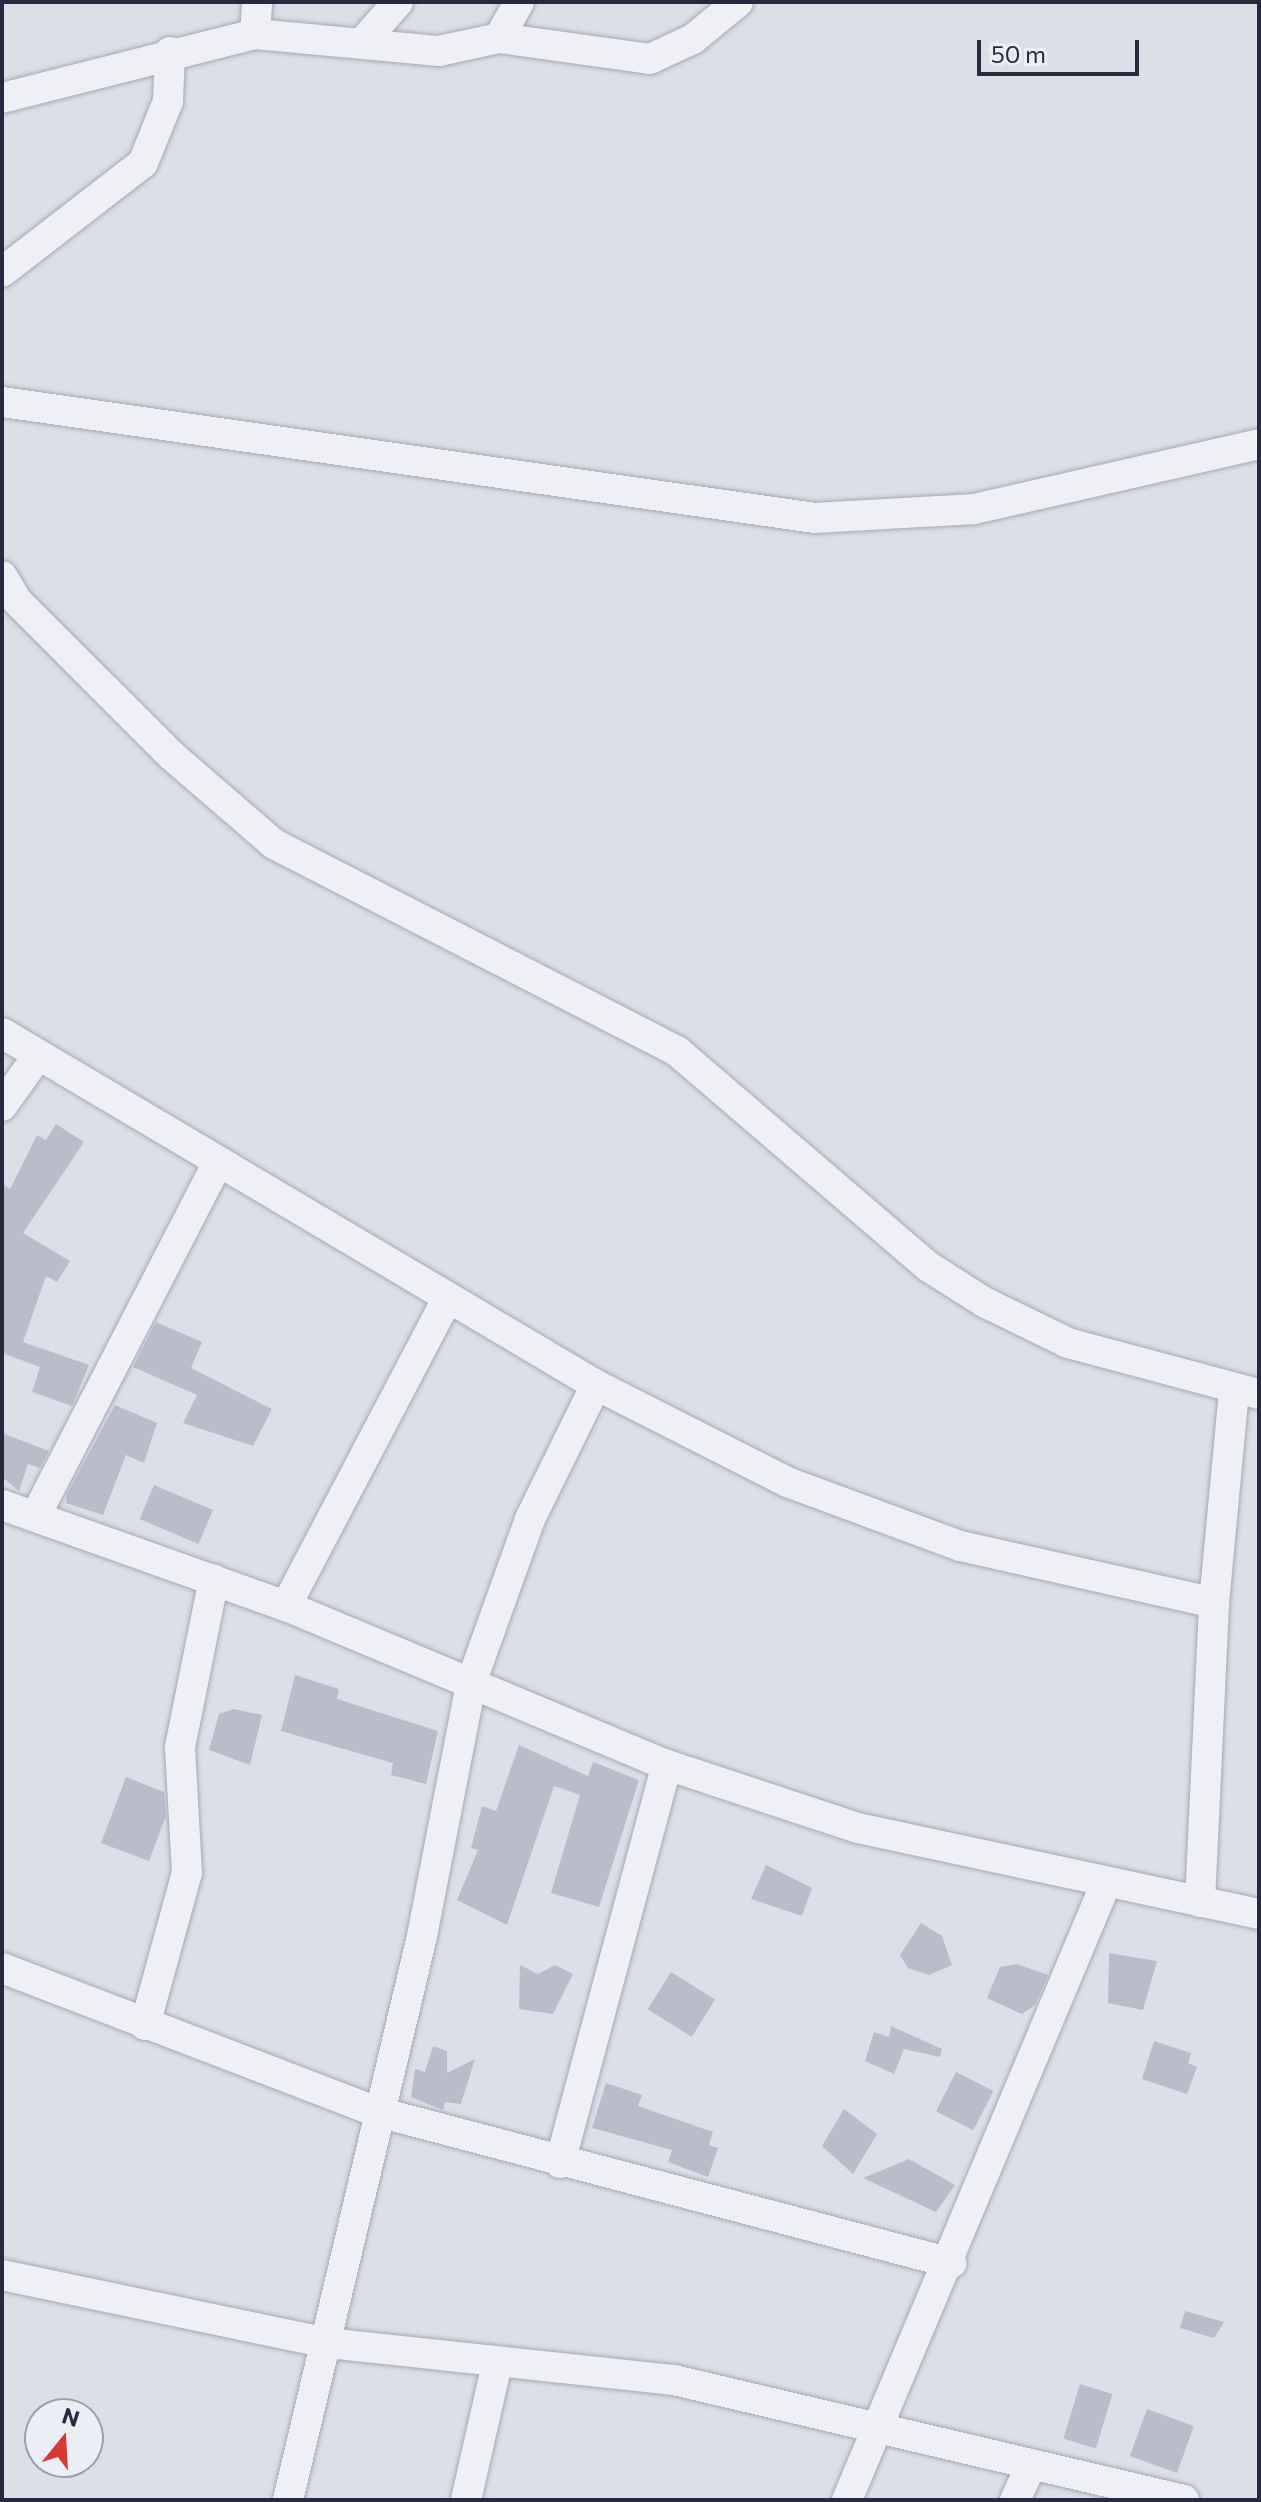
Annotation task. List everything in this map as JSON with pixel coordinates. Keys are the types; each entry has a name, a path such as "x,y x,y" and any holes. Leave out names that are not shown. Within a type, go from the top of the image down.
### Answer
{"street":[{"path":"255,34 257,2"},
{"path":"363,42 398,2"},
{"path":"499,38 519,2"},
{"path":"2,98 170,52 255,34 439,51 499,38 650,59 693,39 738,2"},
{"path":"2,272 143,163 168,101 170,52"},
{"path":"2,402 815,518 974,509 1259,444"},
{"path":"7,597 172,756 274,844 678,1052 929,1267 984,1302 1068,1343 1246,1393 1214,1603 1200,1902"},
{"path":"2,1033 216,1166 596,1385 787,1482 900,1527 1214,1603"},
{"path":"2,1106 37,1057"},
{"path":"36,1515 216,1166"},
{"path":"286,1606 447,1299"},
{"path":"288,2500 442,1846 471,1683 530,1519 596,1385"},
{"path":"2,1505 286,1606 667,1765 913,1844 1259,1914"},
{"path":"145,2025 187,1873 180,1747 214,1579"},
{"path":"560,2163 667,1765"},
{"path":"847,2500 874,2429 951,2263 1106,1883"},
{"path":"2,1968 378,2112 560,2163 951,2263"},
{"path":"2,2275 327,2343 674,2380 1184,2500"},
{"path":"466,2500 497,2363"},
{"path":"1015,2500 1031,2465"}],"building":[{"path":"56,1124 84,1142 23,1233 70,1261 57,1282 46,1276 23,1342 89,1365 72,1406 32,1392 40,1367 2,1353 2,1184 10,1189 37,1135 46,1140"},
{"path":"156,1322 202,1342 191,1368 272,1409 253,1446 183,1423 197,1395 133,1367"},
{"path":"115,1405 157,1423 144,1463 126,1455 103,1515 66,1503 67,1494"},
{"path":"2,1433 49,1451 40,1468 28,1464 19,1491 2,1477"},
{"path":"154,1485 213,1510 198,1544 140,1519"},
{"path":"295,1675 339,1689 337,1699 438,1731 426,1784 391,1775 393,1763 281,1731"},
{"path":"234,1709 262,1715 250,1765 209,1750 219,1714"},
{"path":"519,1745 588,1776 593,1762 639,1780 599,1907 551,1893 580,1795 554,1786 507,1925 457,1900 478,1850 471,1848 482,1806 496,1811"},
{"path":"126,1777 164,1792 166,1816 149,1861 101,1843"},
{"path":"766,1865 812,1888 802,1916 751,1899"},
{"path":"921,1923 942,1936 952,1965 929,1975 908,1968 900,1955"},
{"path":"1109,1953 1157,1961 1143,2010 1108,2003"},
{"path":"1017,1964 1048,1975 1035,2005 1022,2014 987,1998 1000,1967"},
{"path":"520,1965 538,1974 555,1965 573,1974 553,2014 519,2009"},
{"path":"671,1972 715,2000 692,2037 648,2009"},
{"path":"891,2026 942,2049 940,2057 904,2049 894,2074 865,2061 874,2032 889,2037"},
{"path":"1154,2041 1191,2053 1188,2063 1197,2067 1187,2094 1142,2079"},
{"path":"433,2046 447,2051 447,2073 475,2059 461,2104 445,2102 443,2110 411,2097 415,2069 425,2072"},
{"path":"956,2072 993,2091 973,2130 936,2111"},
{"path":"606,2083 642,2095 638,2106 713,2132 709,2145 718,2148 708,2177 668,2162 672,2150 592,2128"},
{"path":"844,2109 877,2134 853,2174 822,2146"},
{"path":"909,2159 955,2185 936,2212 863,2178"},
{"path":"1185,2311 1224,2322 1214,2338 1180,2328"},
{"path":"1080,2384 1113,2394 1096,2448 1063,2439"},
{"path":"1147,2409 1194,2426 1177,2473 1130,2456"}]}
